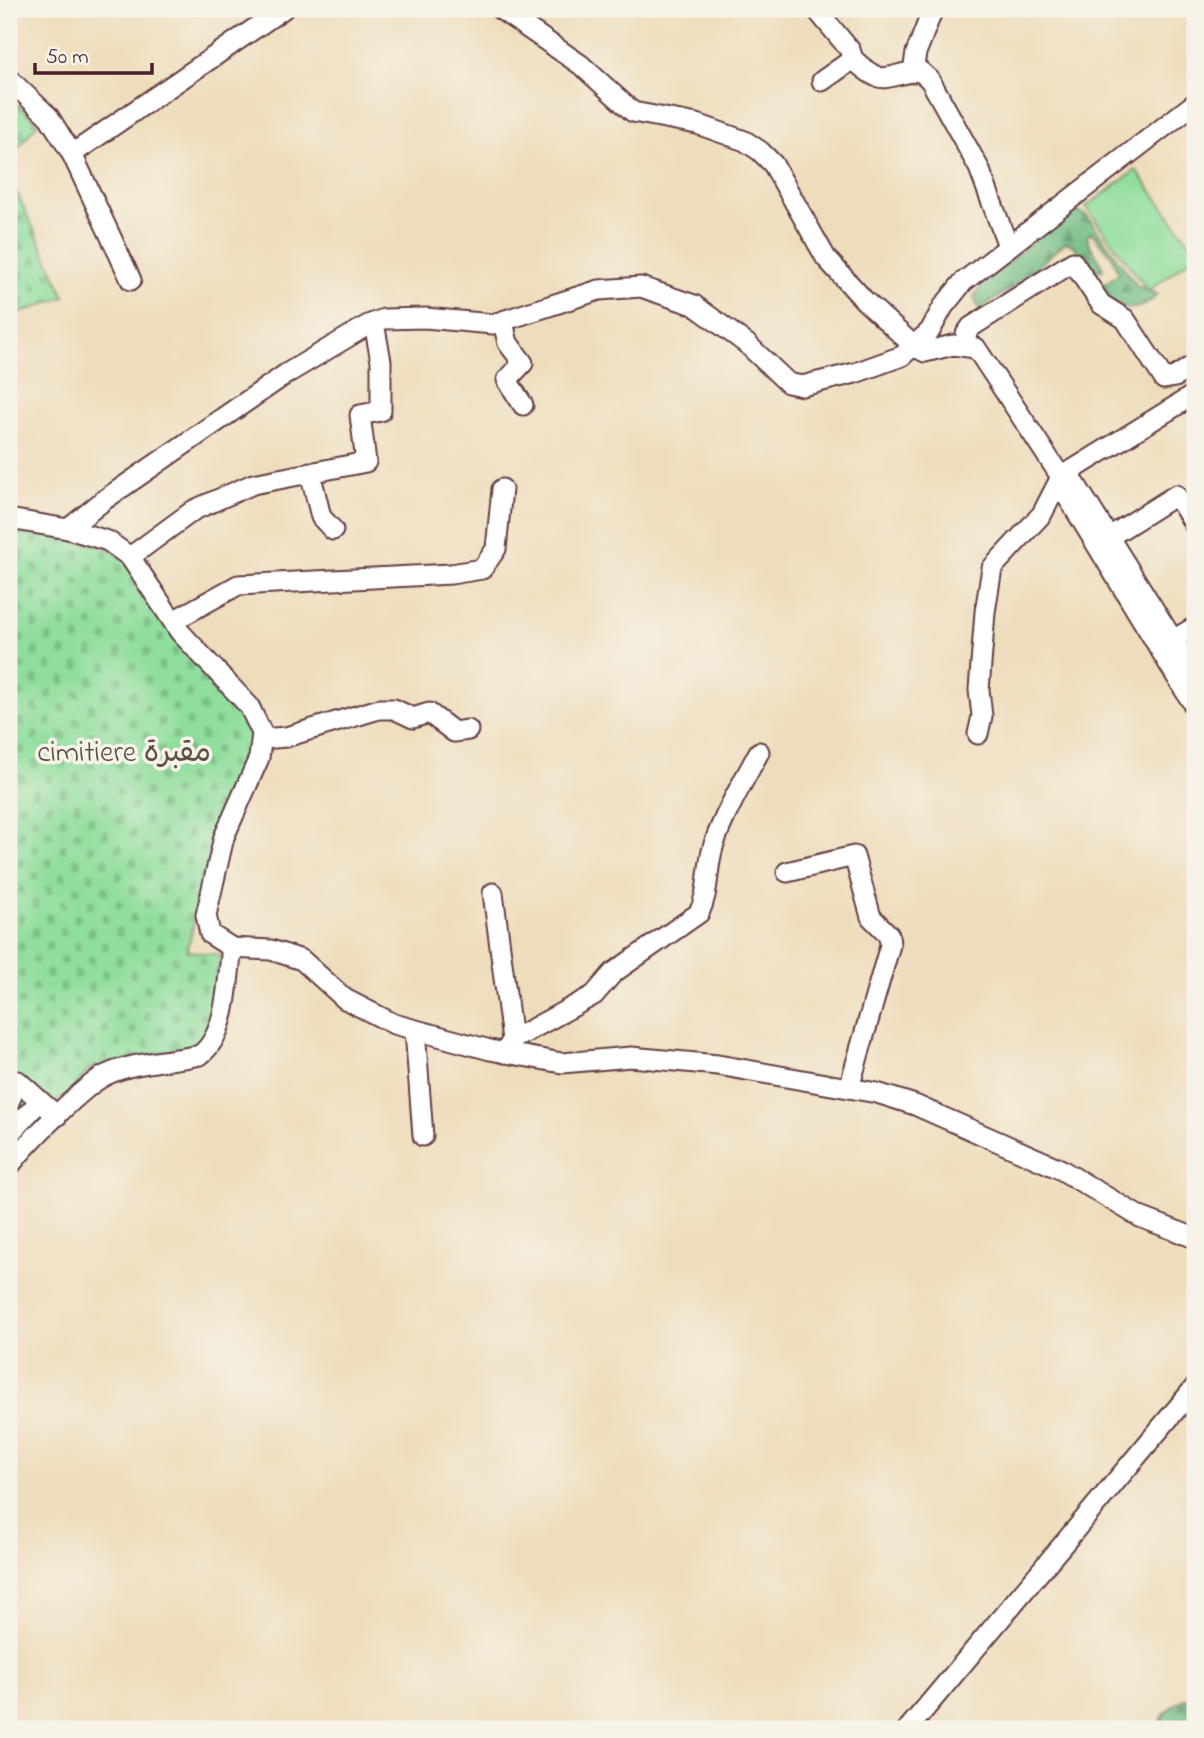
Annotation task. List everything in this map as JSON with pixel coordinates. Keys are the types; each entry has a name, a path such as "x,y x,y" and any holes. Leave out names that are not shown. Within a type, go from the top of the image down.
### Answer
{"street":[{"path":"72,154 283,9"},
{"path":"500,9 581,65 633,112 697,124 745,141 760,151 773,164 826,258 864,300 915,347 926,352 967,345 976,348 985,357 1063,477 1195,707"},
{"path":"816,9 850,50 853,59 868,73 881,79 920,71 930,80 979,168 1008,246"},
{"path":"913,72 916,53 933,9"},
{"path":"822,81 853,59"},
{"path":"9,79 49,117 72,154 131,280"},
{"path":"68,529 104,499 286,374 374,323 404,318 472,324 503,322 599,290 620,286 641,287 694,305 747,344 788,383 802,386 888,362 915,347 930,331 943,307 963,282 1195,103"},
{"path":"967,345 966,334 971,327 1073,261 1101,304 1125,319 1164,379 1175,377 1195,364"},
{"path":"503,322 508,343 523,363 507,380 523,405"},
{"path":"130,556 194,510 253,484 366,462 360,415 381,411 381,361 374,323"},
{"path":"978,734 982,716 979,690 985,612 992,568 1042,514 1063,477 1195,394"},
{"path":"310,472 321,517 333,530"},
{"path":"1063,477 1109,537 1195,675"},
{"path":"173,621 238,585 451,574 482,569 490,562 496,549 502,489"},
{"path":"1109,537 1176,495 1195,525"},
{"path":"9,519 68,529 108,541 130,556 173,621 249,706 256,718 262,739 258,758 227,828 206,915 210,934 232,948 271,950 302,960 345,999 394,1024 415,1030 509,1046 562,1063 631,1057 676,1059 849,1088 915,1105 1014,1146 1060,1169 1140,1217 1195,1238"},
{"path":"1173,640 1195,627"},
{"path":"262,739 286,737 379,709 394,709 412,718 429,713 459,733 468,730"},
{"path":"509,1046 594,995 613,973 699,913 706,900 713,846 726,813 759,752"},
{"path":"787,872 853,856 871,917 888,935 890,945 882,982 849,1088"},
{"path":"493,893 509,1046"},
{"path":"9,1167 57,1116 103,1076 135,1065 200,1055 208,1049 218,1032 232,948"},
{"path":"415,1030 423,1136"},
{"path":"9,1102 18,1081 57,1116"},
{"path":"9,1134 40,1101"},
{"path":"908,1729 1195,1387"}],"green space":[{"path":"9,97 38,123 9,159"},
{"path":"1136,170 1195,250 1195,256 1148,291 1086,207"},
{"path":"9,176 65,297 9,317"},
{"path":"1074,210 1087,216 1137,286 1157,294 1143,306 1135,308 1126,308 1112,301 1102,286 1119,273 1111,255 1091,232 1087,236 1088,241 1103,270 1095,271 1074,246 1066,242 1013,287 979,310 974,297 981,286 1061,217"},
{"name":"cimitiere مقبرة","path":"9,526 109,548 125,560 253,721 251,758 218,823 187,951 221,955 205,1038 196,1046 90,1068 66,1098 54,1102 42,1113 9,1153"},
{"path":"1195,1696 1195,1722 1177,1724 1174,1729 1158,1729 1163,1717 1172,1707"}]}
